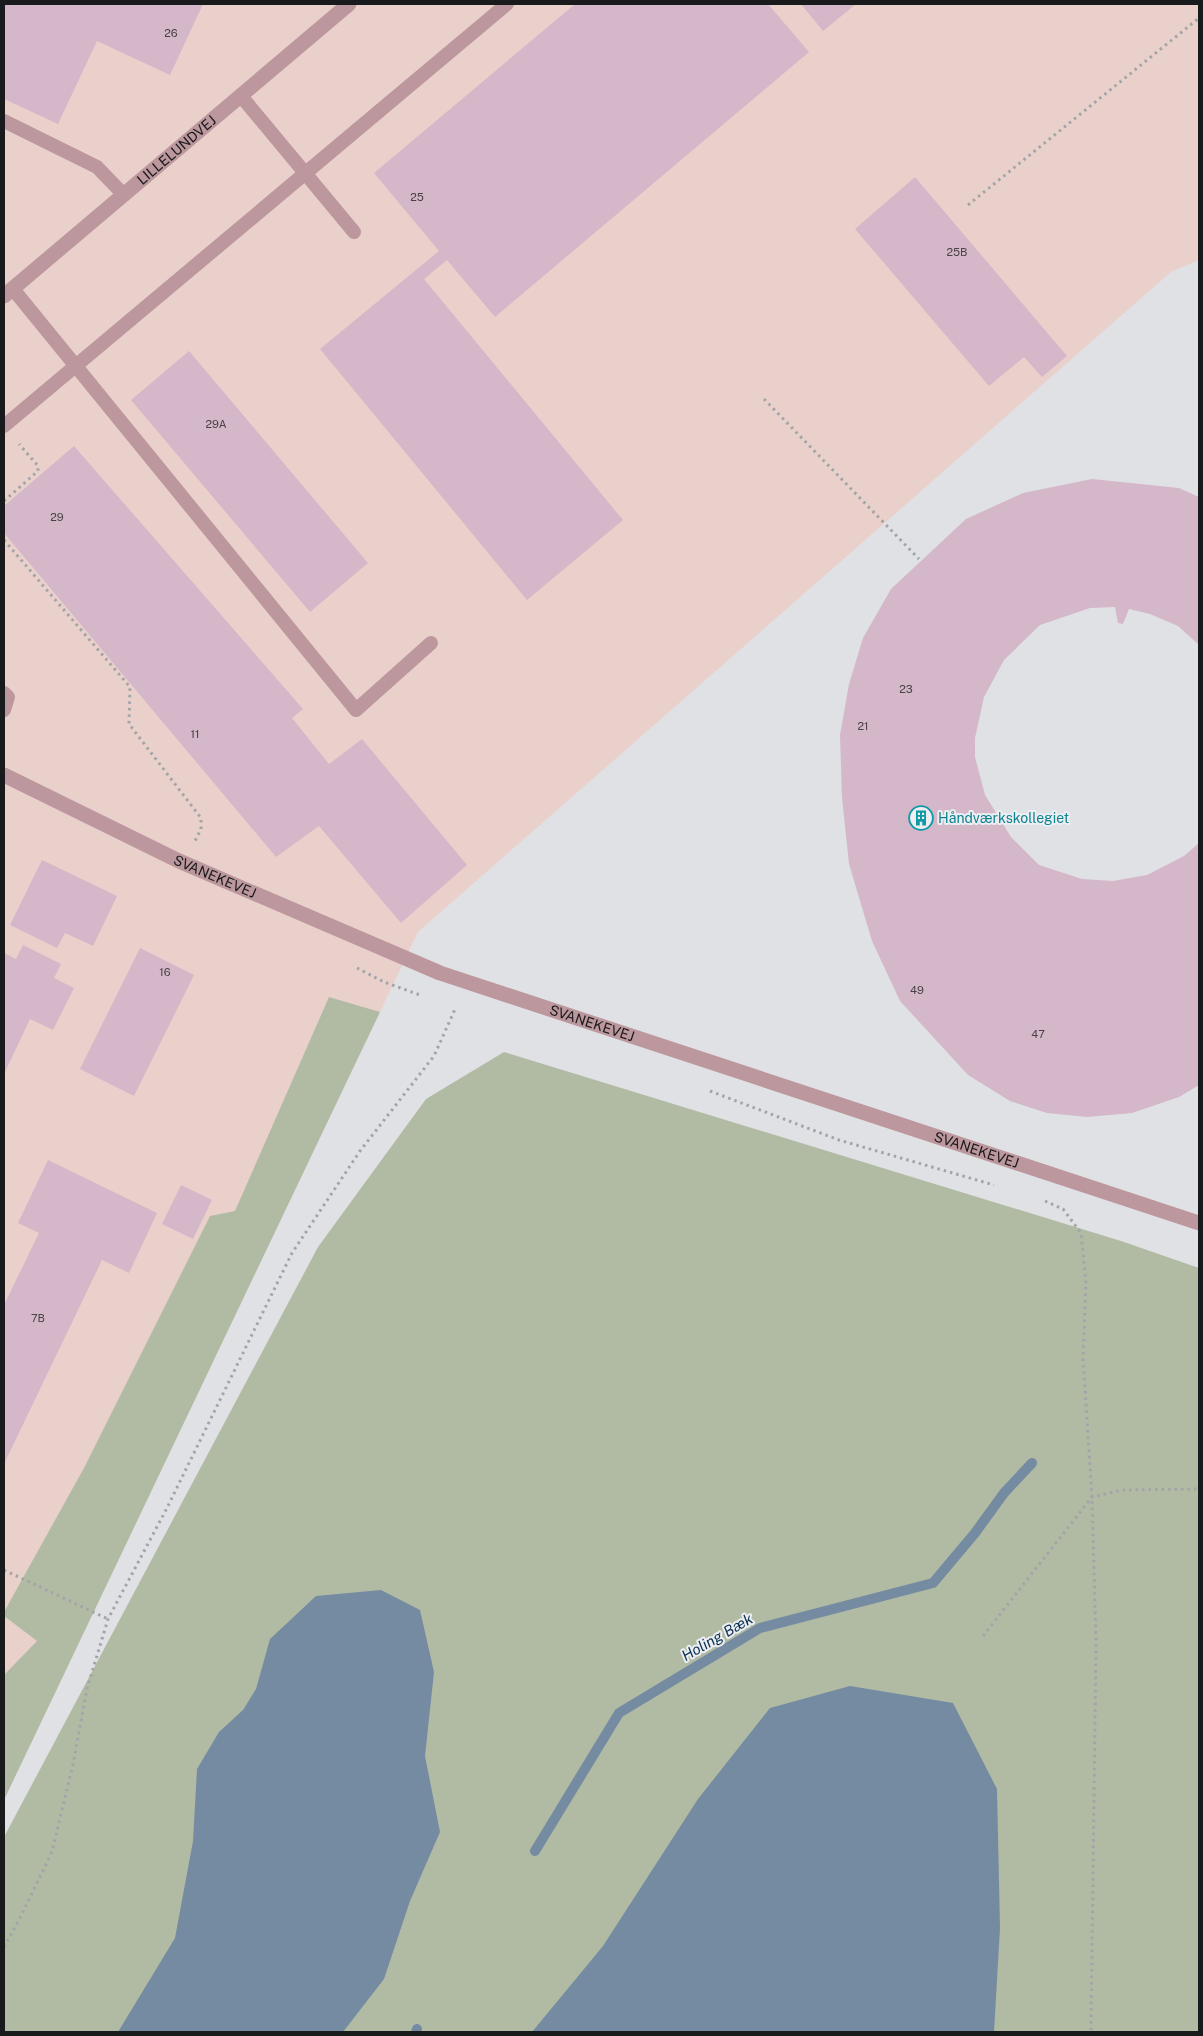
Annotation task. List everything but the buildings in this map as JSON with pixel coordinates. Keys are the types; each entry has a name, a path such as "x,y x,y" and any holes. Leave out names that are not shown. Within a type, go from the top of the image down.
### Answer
{"street":[{"name":"LILLELUNDVEJ","path":"8,293 349,4"},
{"name":"SVANEKEVEJ","path":"4,775 179,861 440,973 1199,1223"}],"lane":[{"path":"4,426 507,4"},
{"path":"240,96 354,232"},
{"path":"4,121 97,167 124,195"},
{"path":"8,293 76,366 356,710 431,643"},
{"path":"4,693 8,697 4,710"}],"path":[{"path":"968,205 1199,18"},
{"path":"764,399 919,559"},
{"path":"4,500 38,471 38,466 15,440"},
{"path":"4,540 130,687 129,724 200,818 201,829 196,840 179,861"},
{"path":"4,1946 18,1922 52,1852 73,1764 88,1689 108,1619 167,1508 292,1253 360,1151 434,1056 456,1007"},
{"path":"709,1091 839,1140 996,1186"},
{"path":"1041,1200 1063,1209 1081,1233 1086,1283 1083,1357 1092,1497 1096,1644 1091,2032"},
{"path":"983,1636 1092,1497 1122,1490 1199,1489"},
{"path":"4,1570 108,1619"}],"shaded area":[{"path":"4,4 1199,4 1199,260 1171,272 418,932 380,1012 4,1752"}],"green space":[{"path":"329,997 380,1012 4,1800 4,1675 37,1641 4,1616 4,1612 84,1468 210,1216 235,1211"},
{"path":"504,1052 1121,1241 1199,1268 1199,2032 4,2032 4,1837 318,1247 426,1099"}],"water":[{"path":"381,1590 420,1610 434,1672 425,1756 440,1832 410,1901 384,1979 343,2032 118,2032 175,1938 193,1841 197,1769 219,1732 243,1710 256,1689 270,1639 316,1596"},
{"path":"850,1686 953,1703 997,1789 1000,1928 994,2032 532,2032 603,1946 698,1799 770,1708"}],"waterway":[{"name":"Holing Bæk","path":"535,1851 619,1713 760,1628 933,1583 975,1533 1004,1493 1032,1463"}],"place":[{"name":"Håndværkskollegiet","path":"921,818"}]}
